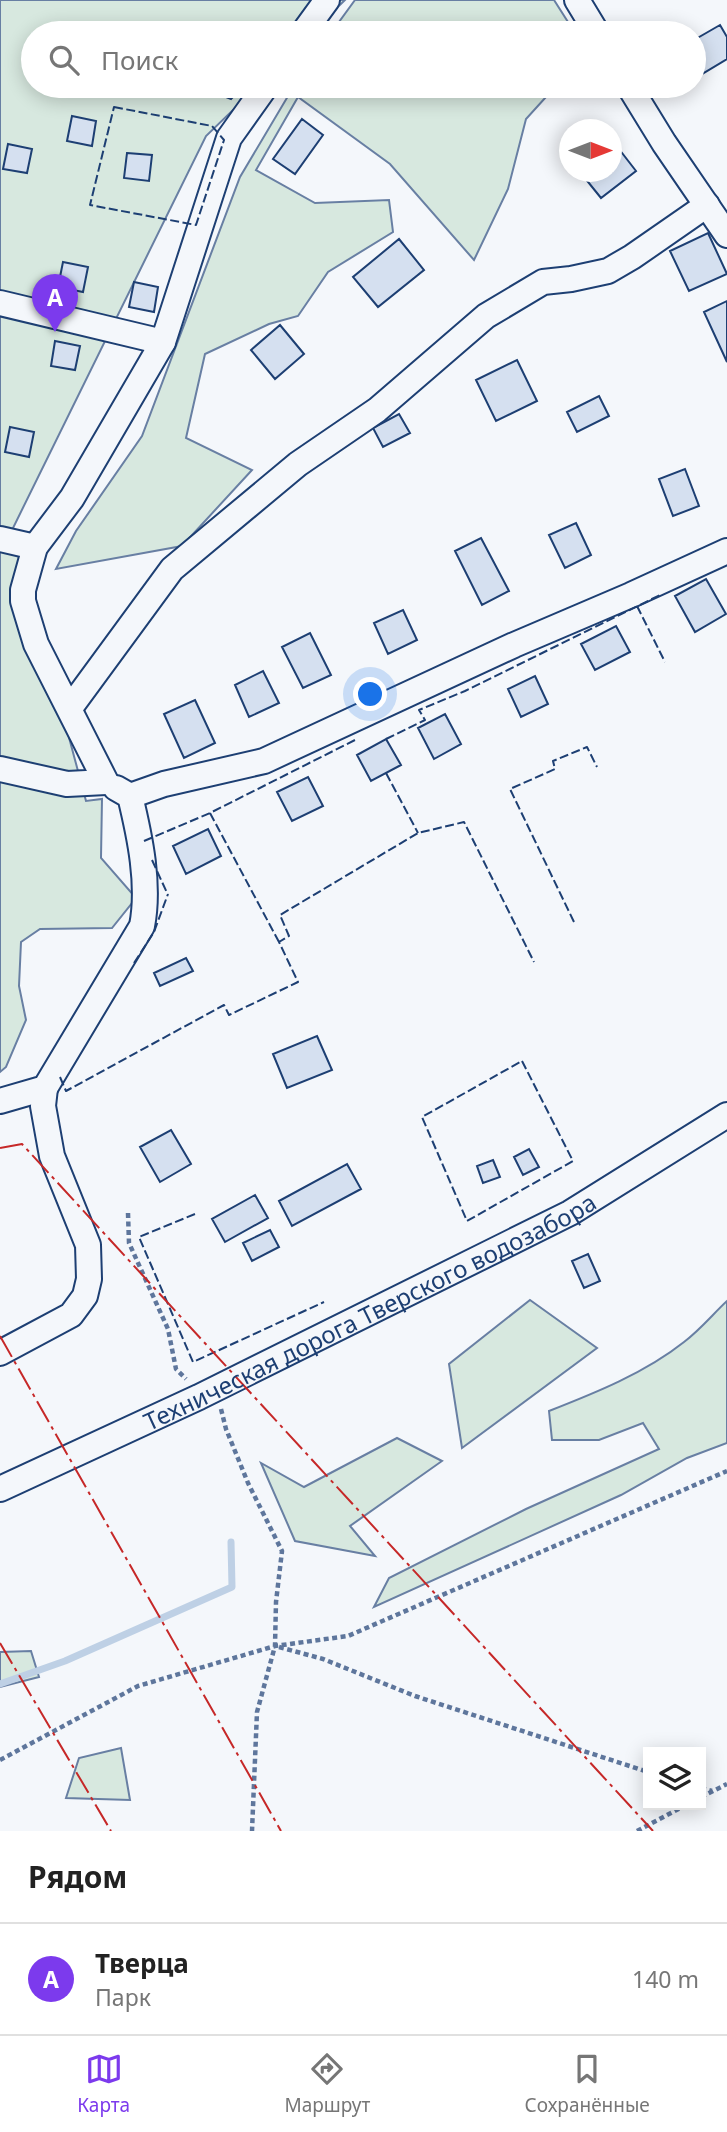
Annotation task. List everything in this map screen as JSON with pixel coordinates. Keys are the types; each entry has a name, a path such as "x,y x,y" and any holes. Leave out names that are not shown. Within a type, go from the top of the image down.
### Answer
{"street":[{"path":"312,21 327,0"},
{"path":"576,0 589,21"},
{"path":"106,782 36,644 23,601 23,590 34,547 72,498 163,341 229,138 257,98"},
{"path":"636,98 727,235"},
{"path":"70,708 172,569 298,464 377,410 486,316 543,282 608,271 707,205"},
{"path":"0,303 163,341"},
{"path":"0,539 34,547"},
{"path":"0,769 67,784 106,782 130,796 164,784 264,761 514,645 727,551"},
{"path":"0,1353 71,1315 85,1296 89,1279 88,1245 52,1156 44,1106 45,1088 142,926 146,903 130,796"},
{"path":"0,1101 45,1088"},
{"name":"Техническая дорога Тверского водозабора","path":"0,1489 208,1392 570,1213 727,1115"}],"path":[{"path":"128,1213 129,1243 168,1329 176,1369 208,1392 248,1483 282,1551 276,1602 275,1646 257,1712 252,1831"},
{"path":"0,1760 138,1686 275,1646 348,1636 727,1471"},
{"path":"275,1646 323,1659 415,1696 643,1770"},
{"path":"706,1794 727,1784"},
{"path":"706,1789 712,1791"},
{"path":"637,1831 677,1810"}],"shaded area":[{"path":"0,0 345,0 323,21 21,21 21,98 246,98 206,136 13,528 86,801 102,799 101,858 136,898 112,928 40,929 21,942 19,986 26,1020 6,1067 0,1072"},
{"path":"355,0 554,0 567,21 340,21"},
{"path":"287,98 297,98 256,170 315,203 389,200 393,232 328,272 298,316 269,324 205,354 186,438 252,470 182,546 56,569 76,531 142,436 240,177"},
{"path":"299,98 545,98 526,119 508,189 474,260 390,164"},
{"path":"530,1300 597,1348 462,1448 449,1364"},
{"path":"727,1301 727,1443 687,1458 621,1495 374,1607 389,1578 526,1509 659,1449 643,1423 599,1440 552,1440 549,1411 602,1389 653,1363 690,1337"},
{"path":"397,1438 442,1461 350,1526 375,1556 295,1541 261,1463 304,1487"},
{"path":"31,1651 39,1677 0,1687 0,1652"},
{"path":"121,1748 130,1800 66,1798 79,1758"}],"building":[{"path":"720,25 727,37 727,59 706,72 706,33"},
{"path":"72,116 96,121 92,146 67,141"},
{"path":"302,119 323,135 295,174 273,159"},
{"path":"8,144 32,149 27,173 3,169"},
{"path":"127,153 152,155 149,181 124,178"},
{"path":"622,153 636,171 622,182"},
{"path":"588,182 622,182 601,198"},
{"path":"708,233 727,274 689,291 670,251"},
{"path":"399,239 424,270 378,307 353,277"},
{"path":"63,262 88,267 83,292 58,287"},
{"path":"134,282 158,287 154,312 129,307"},
{"path":"727,301 727,362 704,312"},
{"path":"280,325 304,354 275,379 251,350"},
{"path":"55,341 80,346 75,370 51,366"},
{"path":"517,360 537,401 496,421 476,380"},
{"path":"599,396 609,416 577,432 567,412"},
{"path":"399,414 410,433 383,447 373,428"},
{"path":"10,427 34,432 29,457 5,452"},
{"path":"685,469 699,506 673,516 659,479"},
{"path":"576,523 591,555 565,568 549,535"},
{"path":"481,538 509,591 482,605 455,551"},
{"path":"706,579 726,614 695,632 675,596"},
{"path":"403,610 417,640 388,654 374,623"},
{"path":"616,626 630,652 595,670 581,644"},
{"path":"310,633 331,675 303,688 282,647"},
{"path":"263,671 279,703 249,717 235,685"},
{"path":"535,676 548,704 521,717 508,689"},
{"path":"195,700 215,743 184,758 164,714"},
{"path":"445,714 461,744 434,759 418,728"},
{"path":"386,739 401,765 371,781 357,755"},
{"path":"308,777 323,806 292,821 277,792"},
{"path":"208,829 221,856 186,874 173,846"},
{"path":"186,958 193,971 160,986 154,973"},
{"path":"317,1036 332,1070 287,1088 273,1054"},
{"path":"171,1130 191,1164 160,1182 140,1147"},
{"path":"529,1149 539,1167 523,1175 514,1157"},
{"path":"493,1160 500,1177 483,1183 477,1166"},
{"path":"347,1164 361,1189 292,1226 279,1201"},
{"path":"255,1195 268,1218 225,1242 212,1219"},
{"path":"270,1230 279,1247 252,1261 243,1243"},
{"path":"588,1254 600,1281 584,1288 572,1261"}],"waterway":[{"path":"0,1684 65,1661 232,1587 231,1542"}],"fence":[{"path":"114,107 212,126 224,140 196,225 90,205 114,107"},
{"path":"386,739 425,720 419,710 465,691 660,595"},
{"path":"637,606 665,662"},
{"path":"144,841 210,813 355,740"},
{"path":"574,922 510,789 555,769 553,761 587,747 597,767"},
{"path":"386,773 418,833"},
{"path":"210,813 279,942"},
{"path":"60,1077 66,1091 224,1005 229,1015 298,982 279,942 289,936 280,915 418,833 464,822 534,962"},
{"path":"152,860 168,895"},
{"path":"134,963 154,932 168,894"},
{"path":"522,1061 573,1161 467,1221 422,1117 522,1061"},
{"path":"195,1214 139,1237 193,1362 324,1302"}],"power":[{"path":"0,1148 22,1144 653,1831"},
{"path":"0,1336 281,1831"},
{"path":"0,1643 111,1831"}],"place":[{"name":"Тверца","path":"55,332"}]}
